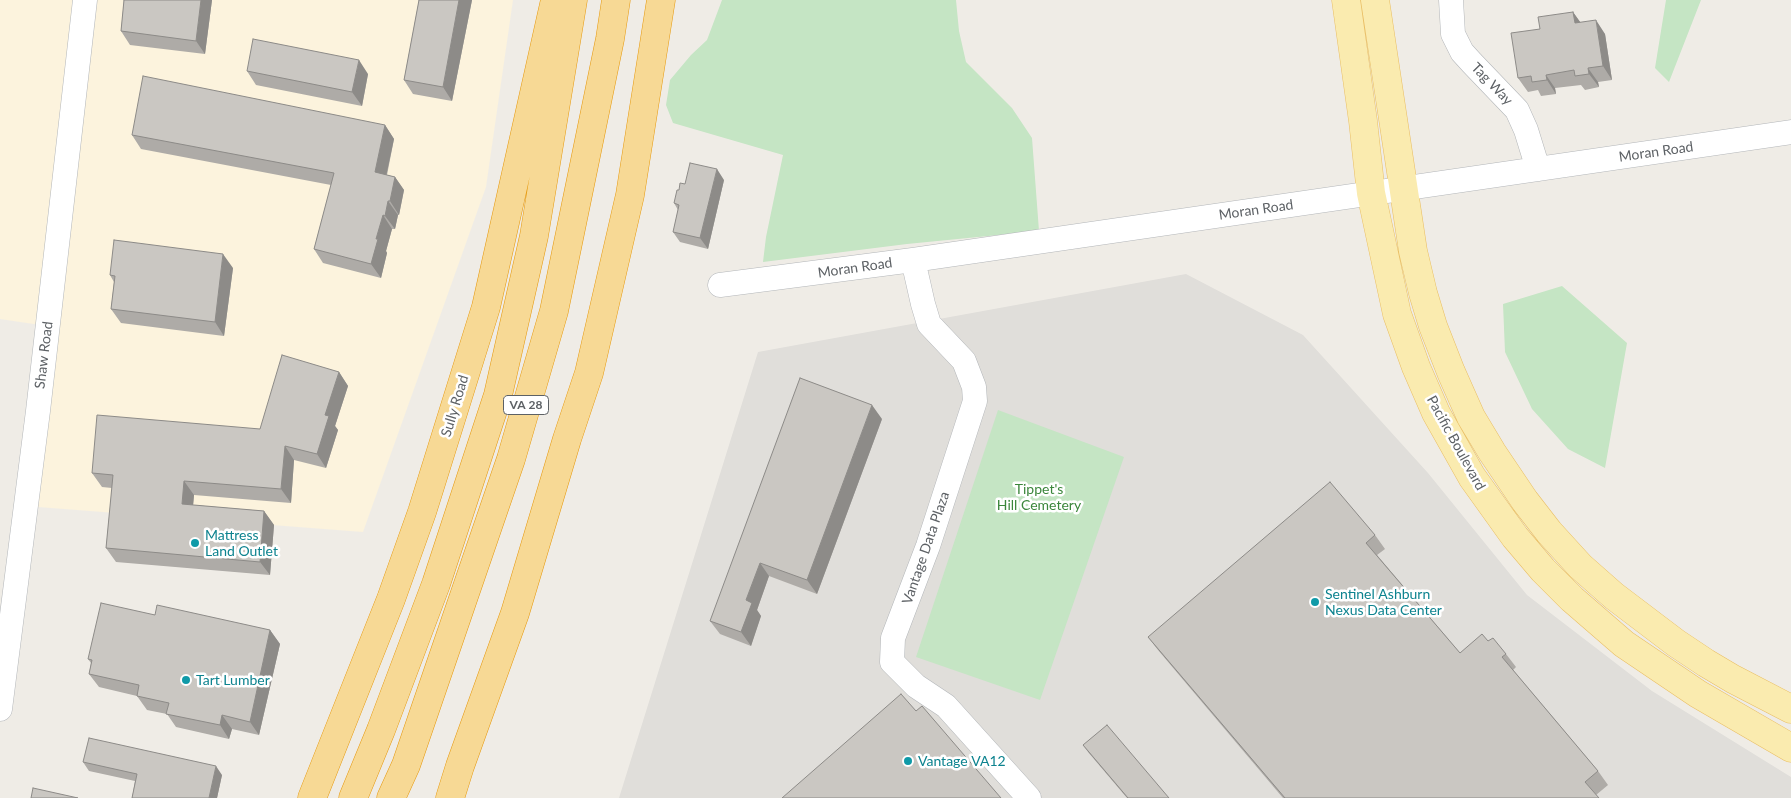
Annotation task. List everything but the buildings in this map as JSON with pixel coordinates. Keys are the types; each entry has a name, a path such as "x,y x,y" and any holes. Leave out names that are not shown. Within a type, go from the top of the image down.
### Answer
{"highway":[{"name":"Sully Road","path":"313,792 391,598 422,512 486,307 554,0"},
{"path":"353,798 381,730 436,584 498,395 534,236 574,0"},
{"name":"VA 28","path":"391,798 406,765 502,486 554,312 610,39 616,0"},
{"path":"450,798 515,613 589,372 630,196 661,0"},
{"path":"436,798 515,613"}],"main road":[{"name":"Pacific Boulevard","path":"1346,0 1371,193 1397,314 1416,367 1436,413 1454,447 1500,518 1543,570 1572,599 1624,644 1698,694 1791,748"},
{"name":"Pacific Boulevard","path":"1376,0 1412,250 1433,326 1471,417 1525,501 1549,532 1580,566 1642,618 1706,663 1791,709"}],"street":[{"name":"Shaw Road","path":"0,709 38,411 85,0"},
{"name":"Tag Way","path":"1451,0 1453,34 1462,52 1517,110 1526,130 1538,169"},
{"name":"Moran Road","path":"720,285 913,260 1791,132"},
{"name":"Vantage Data Plaza","path":"913,260 922,304 929,324 964,360 974,387 976,401 928,546 893,638 892,662 916,686 946,706 1029,798"}],"shaded area":[{"path":"0,0 513,0 486,187 363,532 25,506 47,326 0,319"},
{"path":"1186,274 1303,335 1428,473 1527,595 1652,691 1791,777 1791,798 619,798 758,352"}],"green space":[{"path":"722,0 956,0 959,31 966,62 1012,108 1032,138 1039,231 907,244 763,262 766,237 783,155 673,123 666,105 670,80 691,55 707,40"},
{"path":"1666,0 1701,0 1669,82 1655,68"},
{"path":"1562,286 1627,343 1605,468 1568,449 1532,409 1505,352 1503,304"},
{"name":"Tippet's Hill Cemetery","path":"998,410 1124,457 1040,700 916,657"}],"place":[{"name":"Mattress Land Outlet","path":"195,543"},
{"name":"Sentinel Ashburn Nexus Data Center","path":"1315,602"},
{"name":"Tart Lumber","path":"186,680"},
{"name":"Vantage VA12","path":"908,761"}]}
